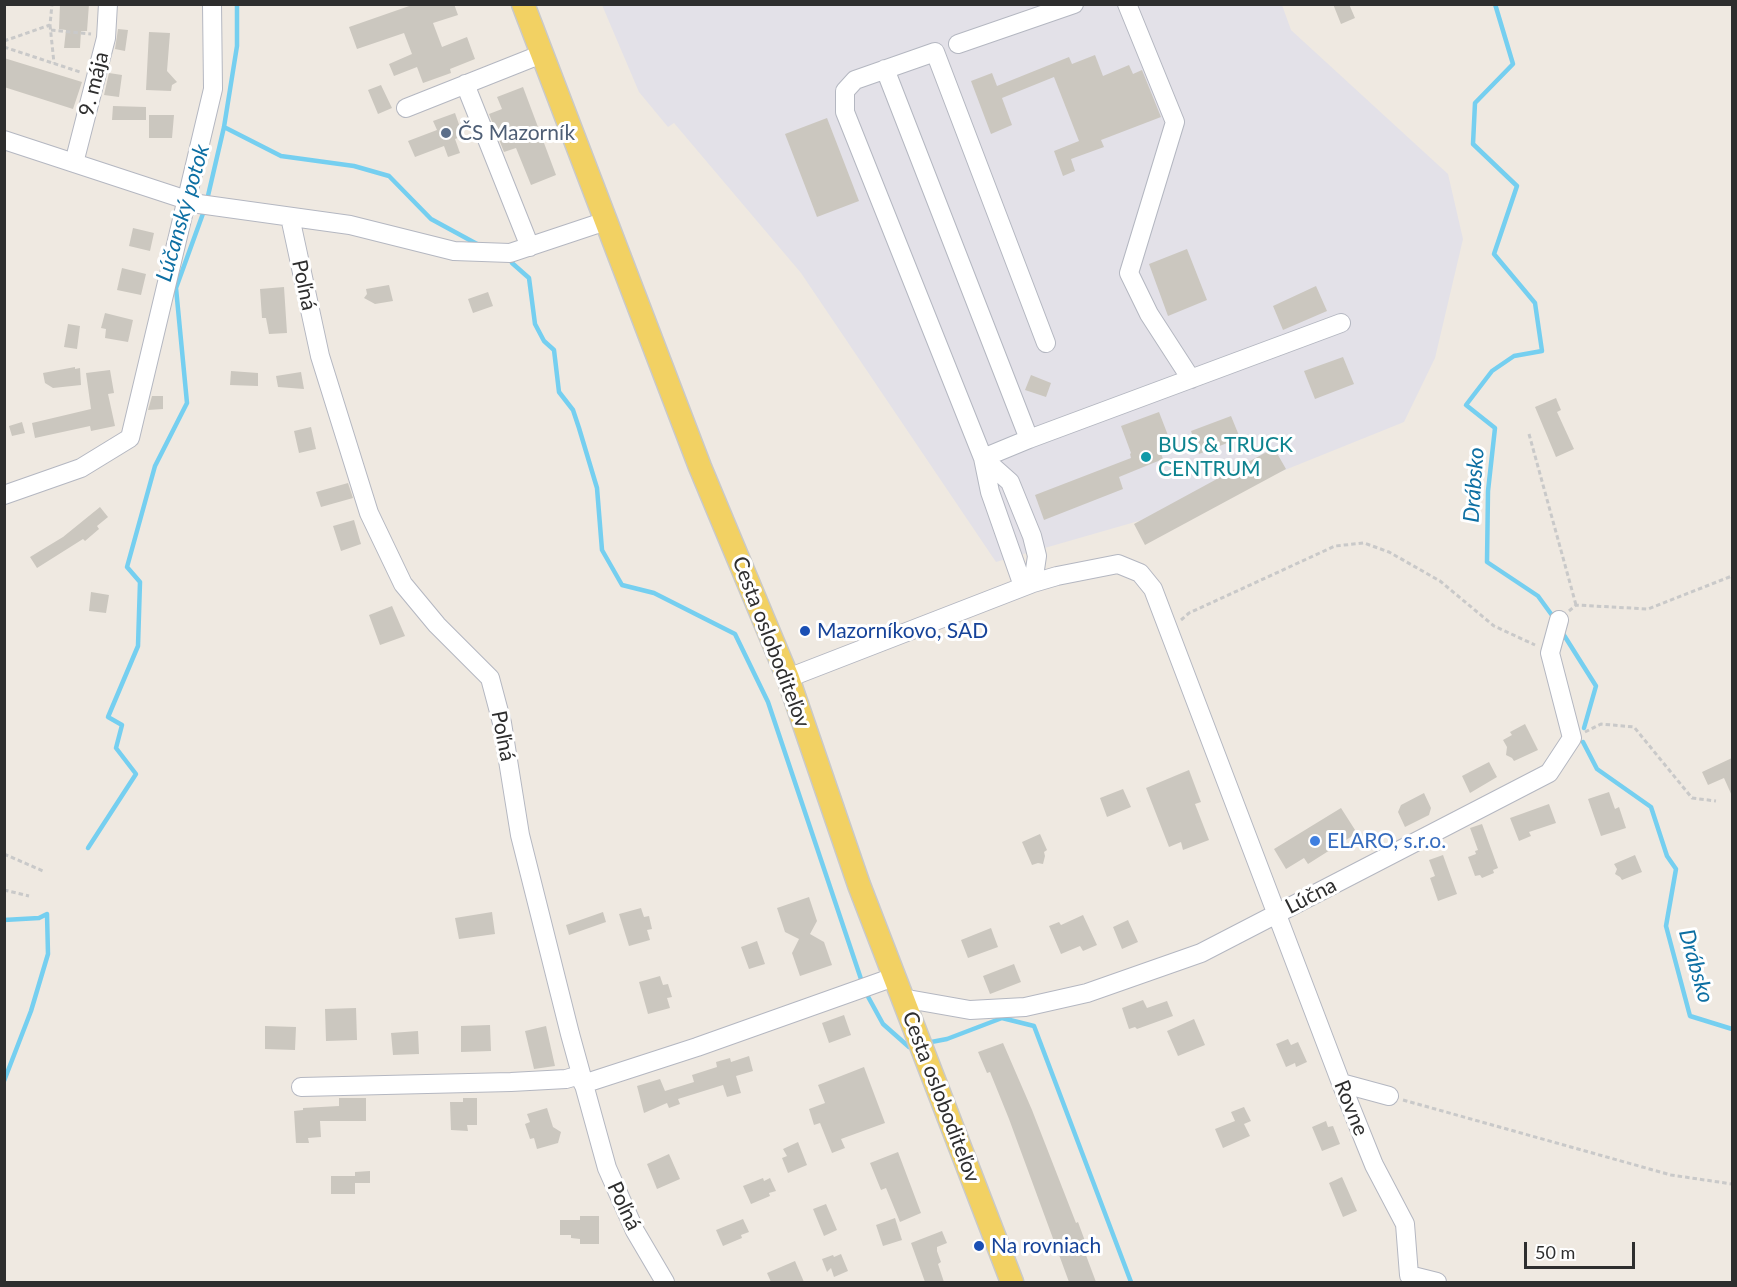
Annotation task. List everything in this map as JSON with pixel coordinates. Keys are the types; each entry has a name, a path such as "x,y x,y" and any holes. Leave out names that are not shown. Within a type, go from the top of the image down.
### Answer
{"main road":[{"name":"Cesta osloboditeľov","path":"523,4 700,467 788,678 859,885 1012,1282"}],"street":[{"name":"9. mája","path":"74,163 106,38 108,4"},
{"path":"4,495 81,468 130,438 193,202 213,89 212,4"},
{"path":"958,44 1074,4"},
{"path":"1127,4 1174,122 1129,273 1149,314 1191,379"},
{"path":"1028,584 990,492 983,458 845,112 845,91 855,80 935,52 1046,343"},
{"path":"406,108 542,54"},
{"path":"885,69 1029,439"},
{"path":"465,84 530,247"},
{"path":"4,140 193,202 350,225 454,251 510,253 606,221"},
{"name":"Poľná","path":"290,217 320,356 369,513 403,584 437,625 490,678 502,723 520,835 607,1168 635,1231 665,1282"},
{"path":"983,458 1341,322"},
{"path":"983,458 1010,482 1032,536 1037,556 1028,584"},
{"name":"Rovne","path":"788,678 1028,584 1118,564 1140,573 1153,589 1374,1165 1405,1224 1409,1275 1437,1282"},
{"path":"1559,620 1550,653 1572,738"},
{"name":"Lúčna","path":"898,987 970,1010 1025,1007 1087,993 1201,953 1549,773 1572,738"},
{"path":"301,1087 582,1079 898,987"},
{"path":"1341,1083 1389,1096"}],"path":[{"path":"52,4 50,25 54,63"},
{"path":"4,41 50,25"},
{"path":"51,30 91,34"},
{"path":"4,47 88,74"},
{"path":"1529,434 1576,604"},
{"path":"1168,632 1189,613 1335,546 1364,543 1389,552 1440,581 1494,626 1550,653"},
{"path":"1559,620 1576,604 1648,609 1732,576"},
{"path":"1572,738 1601,724 1634,727 1692,798 1716,801"},
{"path":"4,854 43,871"},
{"path":"4,890 29,897"},
{"path":"1389,1096 1671,1174 1732,1184"}],"shaded area":[{"path":"602,5 1282,5 1291,30 1448,174 1463,239 1435,358 1404,422 1208,501 996,562 801,273 674,123 668,127 639,92"}],"building":[{"path":"60,4 89,4 87,31 81,31 80,48 64,48 66,30 59,29"},
{"path":"415,4 454,4 458,15 433,23 442,47 467,37 475,59 450,69 451,73 423,83 417,67 394,76 389,64 412,54 404,33 357,49 349,27"},
{"path":"1333,4 1349,4 1355,18 1341,24"},
{"path":"118,29 128,30 125,51 115,49"},
{"path":"149,32 170,33 167,71 177,82 172,85 171,91 146,90"},
{"path":"1095,55 1103,76 1129,65 1133,74 1142,70 1161,117 1101,140 1104,147 1071,159 1075,171 1063,176 1054,151 1079,141 1054,77 1002,98 1012,125 991,134 971,81 992,73 997,86 1069,57 1072,64"},
{"path":"4,58 82,82 73,109 4,87"},
{"path":"109,73 122,75 119,97 104,95"},
{"path":"381,85 392,108 378,114 368,90"},
{"path":"523,87 556,175 531,185 516,148 504,152 489,114 502,109 497,97"},
{"path":"113,106 146,107 146,120 112,120"},
{"name":"ČS Mazorník","path":"455,113 463,136 455,139 460,153 448,157 444,146 415,157 408,141 437,130 433,121"},
{"path":"149,115 174,115 172,138 149,138"},
{"path":"827,118 859,201 817,217 785,134"},
{"path":"133,228 154,233 150,251 129,246"},
{"path":"1187,249 1207,300 1168,316 1149,264"},
{"path":"122,268 146,274 141,295 117,290"},
{"path":"389,285 393,301 375,304 364,298 367,294 366,289"},
{"path":"1316,286 1327,311 1283,330 1273,306"},
{"path":"284,287 287,333 269,334 266,318 262,318 260,289"},
{"path":"488,292 493,306 473,313 468,299"},
{"path":"105,313 133,320 128,342 105,338 106,329 101,328"},
{"path":"68,324 80,326 77,349 64,347"},
{"path":"1343,357 1354,384 1315,399 1304,371"},
{"path":"75,367 75,369 80,368 81,385 53,388 45,383 43,373"},
{"path":"110,370 114,393 108,394 115,426 91,431 90,426 35,438 32,423 91,409 86,373"},
{"path":"231,371 258,373 258,386 230,385"},
{"path":"301,372 304,389 278,387 276,376"},
{"path":"1031,375 1051,383 1046,397 1025,390"},
{"path":"152,396 163,396 163,409 148,410"},
{"path":"1556,398 1561,410 1557,412 1574,449 1556,457 1535,407"},
{"path":"1159,412 1169,438 1157,443 1163,459 1119,477 1123,489 1044,520 1035,495 1131,458 1121,426"},
{"path":"1231,416 1240,438 1199,454 1191,431"},
{"path":"22,422 25,433 12,436 9,426"},
{"path":"311,427 316,449 299,453 294,431"},
{"path":"1274,448 1286,469 1145,545 1134,524"},
{"path":"348,483 353,498 321,507 316,492"},
{"path":"100,507 108,517 97,526 99,529 85,541 83,539 37,568 30,557 63,537"},
{"path":"354,520 361,544 341,551 333,526"},
{"path":"91,592 109,595 106,613 89,611"},
{"path":"392,606 405,636 380,645 369,615"},
{"path":"1525,724 1538,750 1514,761 1506,755 1507,747 1503,740 1512,735 1510,732"},
{"path":"1732,758 1732,796 1724,778 1708,785 1702,772"},
{"path":"1489,762 1497,777 1470,793 1462,776"},
{"path":"1189,770 1201,802 1195,804 1209,840 1183,850 1181,842 1169,847 1146,788"},
{"path":"1123,789 1131,807 1107,817 1100,798"},
{"path":"1609,792 1615,809 1619,807 1626,828 1601,836 1588,799"},
{"path":"1424,793 1431,808 1429,815 1405,827 1398,812 1401,805"},
{"path":"1549,804 1556,823 1529,832 1531,836 1519,841 1510,818"},
{"name":"ELARO, s.r.o.","path":"1341,808 1357,833 1308,864 1304,858 1286,869 1274,849"},
{"path":"1482,824 1498,868 1493,870 1494,873 1482,878 1480,875 1475,876 1468,857 1476,854 1475,851 1478,850 1470,828"},
{"path":"1040,834 1047,850 1044,852 1043,864 1032,865 1022,842"},
{"path":"1443,855 1457,894 1438,901 1430,878 1435,876 1429,860"},
{"path":"1635,855 1642,872 1622,880 1615,874 1617,869 1614,864"},
{"path":"809,897 817,921 810,934 824,942 832,965 800,976 792,953 799,939 785,932 777,908"},
{"path":"641,908 644,917 649,916 652,929 647,930 650,940 629,946 619,914"},
{"path":"492,912 495,934 459,939 455,918"},
{"path":"603,912 606,922 569,935 566,925"},
{"path":"1083,915 1097,945 1083,951 1080,946 1061,954 1049,926 1059,922 1061,925"},
{"path":"1128,920 1138,942 1122,949 1113,927"},
{"path":"991,928 998,947 968,958 961,940"},
{"path":"757,941 765,964 749,969 741,947"},
{"path":"1014,964 1021,982 990,994 983,976"},
{"path":"660,976 663,985 668,984 672,997 667,998 670,1008 648,1014 639,982"},
{"path":"1143,1000 1147,1008 1167,1001 1173,1016 1137,1029 1135,1027 1129,1029 1122,1008"},
{"path":"356,1008 357,1040 326,1041 325,1009"},
{"path":"844,1015 851,1035 829,1043 822,1023"},
{"path":"1194,1019 1205,1045 1178,1056 1167,1031"},
{"path":"490,1025 491,1051 461,1052 461,1026"},
{"path":"265,1026 296,1027 295,1050 265,1049"},
{"path":"546,1026 555,1066 534,1069 525,1031"},
{"path":"418,1031 419,1054 393,1055 391,1033"},
{"path":"1288,1039 1291,1045 1298,1042 1307,1062 1296,1067 1295,1063 1286,1067 1276,1044"},
{"path":"1003,1043 1076,1223 1078,1222 1085,1241 1081,1242 1096,1282 1069,1282 1009,1119 990,1072 987,1073 978,1052"},
{"path":"749,1056 753,1071 736,1076 741,1093 727,1097 723,1085 678,1099 680,1104 669,1108 667,1103 644,1113 637,1086 660,1079 665,1091 694,1082 692,1075 717,1067 716,1062 730,1058 731,1062"},
{"path":"864,1067 885,1123 841,1139 845,1148 832,1153 820,1123 814,1125 809,1109 825,1103 818,1085"},
{"path":"339,1098 366,1098 366,1121 320,1121 321,1137 308,1138 309,1143 296,1143 294,1111 303,1110 303,1108 339,1106"},
{"path":"463,1098 477,1098 477,1125 467,1125 468,1131 451,1130 450,1102 463,1102"},
{"path":"1244,1107 1251,1121 1244,1124 1250,1136 1223,1148 1215,1129 1235,1121 1231,1112"},
{"path":"547,1108 553,1127 561,1132 558,1143 537,1149 534,1138 530,1139 525,1124 530,1122 527,1114"},
{"path":"1326,1121 1328,1127 1333,1126 1340,1144 1322,1151 1312,1127"},
{"path":"798,1142 807,1165 788,1173 782,1158 787,1156 783,1149"},
{"path":"898,1152 921,1213 900,1222 886,1188 881,1190 870,1163"},
{"path":"669,1154 680,1179 657,1189 647,1164"},
{"path":"370,1171 370,1183 355,1183 355,1172"},
{"path":"331,1176 355,1176 355,1194 331,1194"},
{"path":"1342,1177 1357,1211 1343,1217 1329,1183"},
{"path":"763,1178 764,1181 770,1178 776,1191 751,1204 743,1186"},
{"path":"826,1204 837,1230 824,1236 813,1209"},
{"path":"580,1216 599,1216 599,1244 580,1244 580,1239 571,1238 571,1235 560,1235 560,1220 580,1220"},
{"path":"895,1218 902,1240 883,1246 876,1225"},
{"path":"743,1219 749,1232 741,1235 742,1238 723,1246 716,1230"},
{"path":"942,1231 947,1243 937,1247 937,1251 941,1262 938,1264 944,1282 925,1282 911,1243"},
{"path":"841,1254 848,1271 834,1277 831,1268 827,1272 822,1259"},
{"path":"795,1261 804,1282 771,1282 767,1273"}],"waterway":[{"name":"Lúčanský potok","path":"207,200 224,127 237,46 237,4"},
{"name":"Drábsko","path":"1495,4 1513,64 1475,103 1473,144 1517,186 1494,254 1535,303 1542,351 1514,356 1492,371 1466,405 1495,428 1488,491 1487,562 1538,596 1554,618"},
{"path":"224,127 281,156 354,166 389,176 431,219 477,244"},
{"name":"Lúčanský potok","path":"88,848 136,774 116,748 122,725 108,717 138,646 140,582 127,567 155,466 187,403 176,288 205,208"},
{"path":"512,263 529,278 535,324 544,341 554,350 559,392 573,410 579,428 597,488 602,550 622,585 654,593 735,634 768,702 863,985"},
{"name":"Drábsko","path":"1562,632 1596,686 1584,728"},
{"name":"Drábsko","path":"1583,742 1597,769 1651,807 1667,856 1676,869 1666,926 1690,1016 1732,1029"},
{"path":"4,920 39,918 47,914 48,954 31,1011 4,1081"},
{"path":"866,993 883,1024 909,1047 915,1046"},
{"path":"926,1043 947,1039 1002,1018 1034,1026 1131,1282"}],"place":[{"name":"ČS Mazorník","path":"446,133"},
{"name":"BUS & TRUCK CENTRUM","path":"1146,457"},
{"name":"Mazorníkovo, SAD","path":"805,631"},
{"name":"ELARO, s.r.o.","path":"1315,841"},
{"name":"Na rovniach","path":"979,1246"}]}
